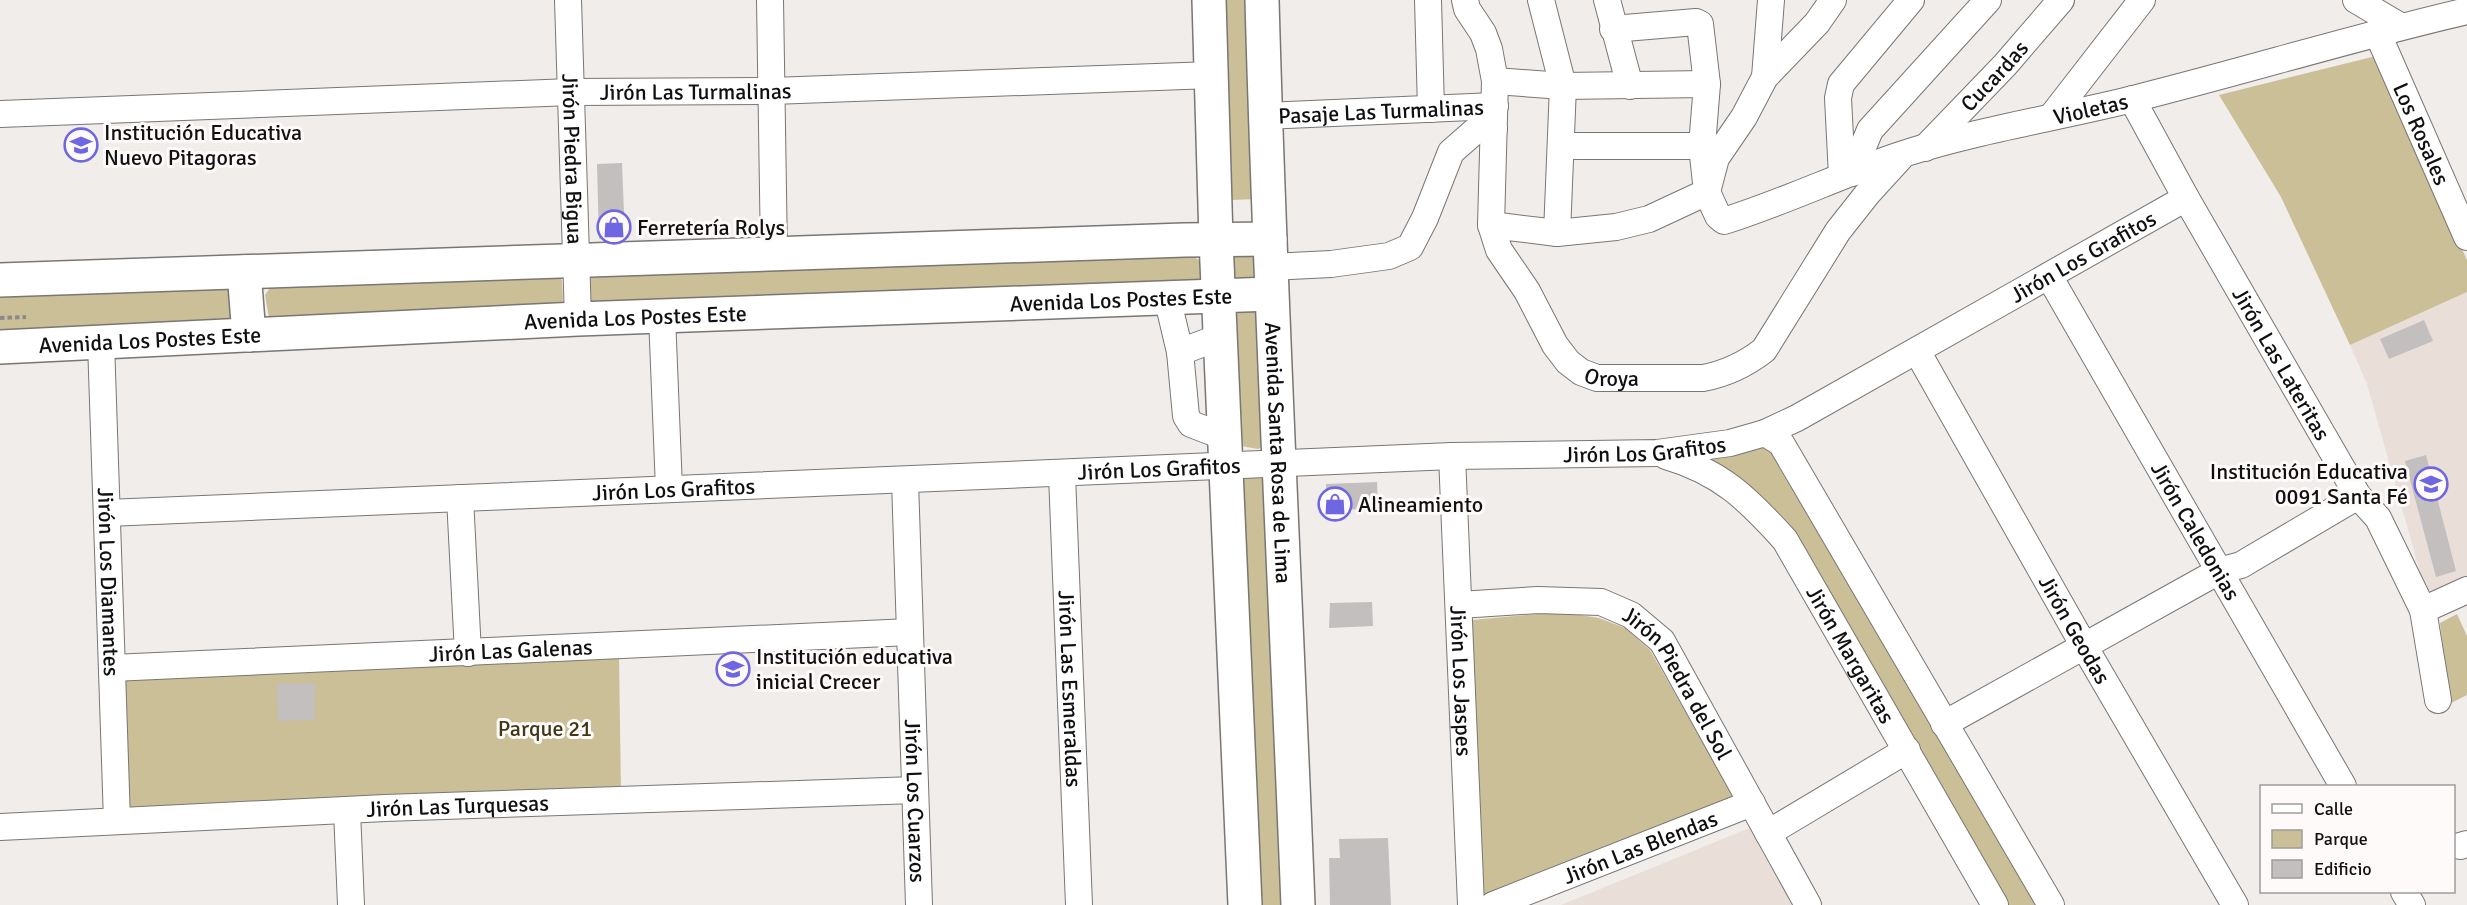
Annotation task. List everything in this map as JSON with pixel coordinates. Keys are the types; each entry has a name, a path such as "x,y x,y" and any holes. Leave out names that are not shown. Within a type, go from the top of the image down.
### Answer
{"main road":[{"path":"1209,0 1218,296 1245,905"},
{"name":"Avenida Santa Rosa de Lima","path":"1262,0 1270,267 1281,464 1298,905"},
{"path":"0,280 576,259 1216,240 1270,267"},
{"name":"Avenida Los Postes Este","path":"0,347 578,319 1218,296 1270,267"},
{"path":"244,272 249,335"}],"street":[{"name":"Jirón Piedra Bigua","path":"568,0 578,319"},
{"path":"770,0 774,254"},
{"path":"1428,0 1431,109"},
{"name":"Oroya","path":"1465,0 1467,9 1483,33 1489,49 1494,105 1491,225 1499,250 1527,291 1555,345 1568,362 1581,372 1597,378 1711,376 1719,375 1752,359 1764,350 1838,231 1868,192 1914,151"},
{"path":"1541,0 1563,86 1557,233"},
{"path":"1607,0 1630,86"},
{"path":"1765,77 1771,0"},
{"path":"1707,192 1716,158 1744,117 1765,77 1817,23 1833,0"},
{"path":"1847,174 1838,98 1841,84 1911,0"},
{"path":"1847,174 1870,130 1988,0"},
{"name":"Cucardas","path":"1914,151 2005,65 2061,0"},
{"path":"2052,116 2142,0"},
{"path":"2356,0 2389,29"},
{"name":"Violetas","path":"1707,192 1720,220 1724,221 1758,211 1847,174 1914,151 2052,116 2132,99 2389,29 2467,11"},
{"path":"1613,29 1696,22 1700,24 1707,84 1702,146 1707,192"},
{"name":"Los Rosales","path":"2389,29 2462,211 2467,237"},
{"name":"Jirón Las Turmalinas","path":"0,114 571,92 772,91 1212,75"},
{"name":"Pasaje Las Turmalinas","path":"1265,116 1494,105 1563,86 1707,84"},
{"name":"Jirón Las Lateritas","path":"2132,99 2186,198 2358,496 2378,518 2423,610 2438,700"},
{"path":"1270,267 1331,264 1389,256 1410,247 1425,218 1451,152 1475,132 1494,105"},
{"path":"1561,146 1702,146"},
{"path":"1491,225 1557,233 1616,227 1649,219 1707,192"},
{"name":"Jirón Los Grafitos","path":"107,513 1062,475 1226,452 1281,464 1452,456 1657,453 1730,443 1765,433 1797,418 2186,198"},
{"name":"Jirón Caledonias","path":"2049,276 2342,785"},
{"path":"1167,297 1180,352 1186,416 1191,424 1226,452"},
{"path":"662,316 669,489"},
{"path":"1180,352 1220,337"},
{"name":"Jirón Los Diamantes","path":"101,342 117,821"},
{"name":"Jirón Geodas","path":"1917,351 2084,646 2235,905"},
{"name":"Jirón Margaritas","path":"1765,433 1781,443 2051,905"},
{"name":"Jirón Margaritas","path":"1657,453 1695,465 1723,482 1745,499 1785,540 1995,905"},
{"name":"Jirón Los Jaspes","path":"1452,456 1471,905"},
{"name":"Jirón Las Esmeraldas","path":"1062,475 1079,905"},
{"name":"Jirón Los Cuarzos","path":"905,481 919,905"},
{"path":"1944,724 2219,571 2241,565 2358,496"},
{"path":"460,498 468,653"},
{"path":"2423,610 2465,598"},
{"name":"Jirón Piedra del Sol","path":"1459,605 1538,600 1601,602 1631,615 1662,641 1808,905"},
{"name":"Jirón Las Galenas","path":"112,668 910,632"},
{"path":"1768,833 1907,750"},
{"name":"Jirón Las Turquesas","path":"0,827 347,811 915,790"},
{"name":"Jirón Las Blendas","path":"1493,905 1752,803"},
{"path":"347,811 351,905"}],"shaded area":[{"name":"Institución Educativa 0091 Santa Fé","path":"2467,292 2467,584 2440,596 2424,586 2367,384 2350,345"},
{"path":"1752,827 1795,905 1561,905"}],"green space":[{"path":"1219,0 1254,0 1255,199 1232,200 1225,197"},
{"path":"2376,56 2467,260 2467,292 2350,345 2281,197 2219,95"},
{"path":"1233,254 1257,254 1258,280 1232,281 1227,264"},
{"path":"1190,255 1201,261 1202,281 589,303 586,283 594,271"},
{"path":"551,271 562,280 563,301 555,311 269,318 265,295 274,282"},
{"path":"223,284 234,292 237,317 229,325 0,337 0,291"},
{"path":"1257,309 1270,442 1258,449 1241,446 1235,314"},
{"path":"1768,446 2042,905 2006,905 1793,541 1710,465 1713,456"},
{"path":"1262,473 1271,479 1291,905 1256,905 1235,482 1244,474"},
{"path":"1560,612 1599,618 1625,628 1650,650 1734,797 1490,899 1483,894 1472,620"},
{"path":"2457,614 2467,636 2467,695 2449,704 2440,623"},
{"name":"Parque 21","path":"619,656 621,795 127,814 120,677"}],"building":[{"path":"622,163 625,238 599,239 597,164"},
{"path":"2424,320 2433,341 2389,359 2380,339"},
{"path":"2426,455 2456,571 2436,577 2405,461"},
{"path":"1377,482 1378,509 1327,510 1326,484"},
{"path":"1372,602 1373,626 1329,628 1330,603"},
{"path":"315,683 315,720 278,721 277,684"},
{"path":"1388,838 1391,905 1330,905 1329,858 1340,858 1339,839"}],"place":[{"name":"Institución Educativa Nuevo Pitagoras","path":"81,145"},
{"name":"Ferretería Rolys","path":"614,227"},
{"name":"Institución Educativa 0091 Santa Fé","path":"2431,484"},
{"name":"Alineamiento","path":"1335,504"},
{"name":"Institución educativa inicial Crecer","path":"733,669"}]}
